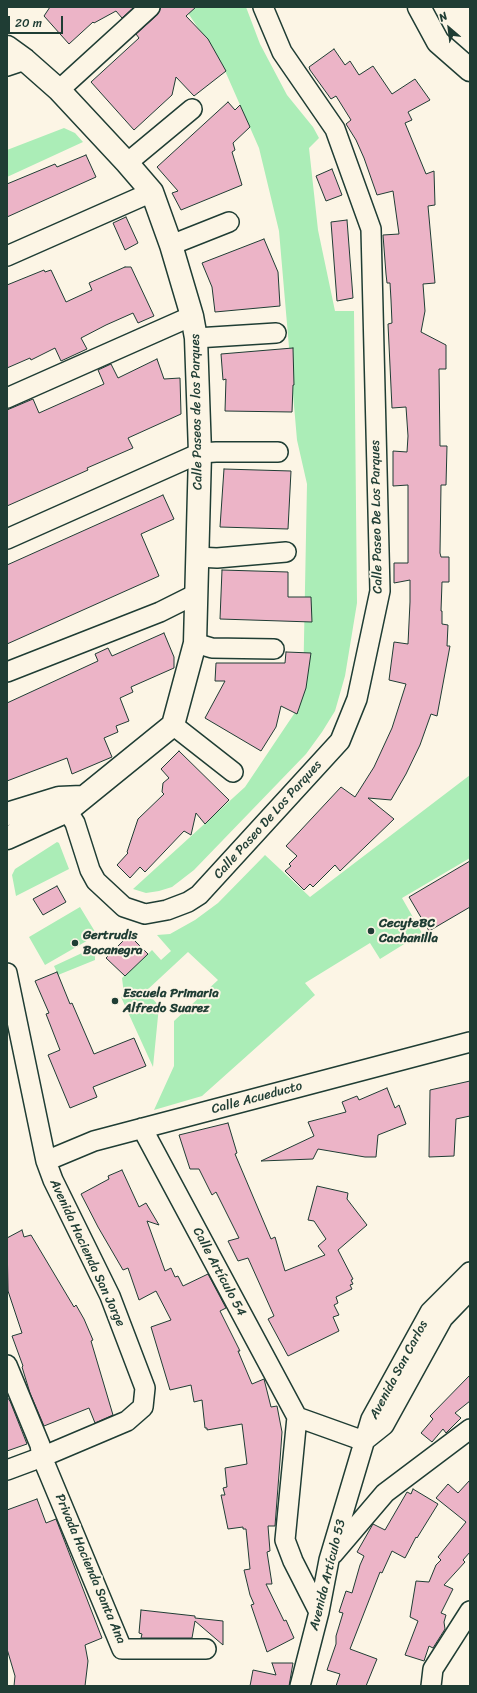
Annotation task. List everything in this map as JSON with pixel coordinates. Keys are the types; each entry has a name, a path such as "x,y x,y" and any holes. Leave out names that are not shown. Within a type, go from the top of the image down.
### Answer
{"street":[{"path":"59,90 150,7"},
{"name":"Calle Paseo De Los Parques","path":"69,802 90,870 96,881 121,905 145,914 166,910 188,902 199,895 340,741 357,699 380,591 371,229 335,129 282,52 263,7"},
{"path":"419,7 438,42 470,70"},
{"name":"Calle Paseos de los Parques","path":"7,47 16,63 59,90 152,192 171,245 192,316 196,338 200,454 194,644 173,725"},
{"path":"127,163 192,109"},
{"path":"7,256 152,192"},
{"path":"171,245 228,222"},
{"path":"7,398 192,316"},
{"path":"196,338 276,333"},
{"path":"7,539 200,454 278,452"},
{"path":"197,557 217,558 286,552"},
{"path":"7,672 160,612 196,594"},
{"path":"194,644 212,648 274,649"},
{"path":"7,838 69,802 173,725 233,772"},
{"path":"7,814 69,802"},
{"name":"Avenida Hacienda San Jorge","path":"7,974 46,1161 53,1180 110,1296 145,1388 144,1407 127,1421 7,1470"},
{"name":"Calle Acueducto","path":"46,1161 94,1141 470,1042"},
{"name":"Calle Artículo 54","path":"142,1128 297,1417"},
{"name":"Avenida San Carlos","path":"364,1442 371,1419 430,1312 470,1272"},
{"name":"Avenida San Carlos","path":"364,1442 384,1425 444,1318 470,1290"},
{"path":"7,1365 40,1445 42,1457"},
{"path":"319,1612 293,1561 285,1540 297,1417 364,1442"},
{"path":"329,1560 385,1493 470,1429"},
{"name":"Avenida Artículo 53","path":"300,1686 319,1612 329,1560 364,1442"},
{"name":"Privada Hacienda Santa Ana","path":"42,1457 122,1649 206,1649"},
{"path":"431,1686 433,1669 470,1611"}],"green space":[{"path":"184,7 246,7 260,44 287,95 313,127 319,138 309,148 318,230 335,311 354,311 357,603 345,676 335,711 306,754 194,870 172,887 146,893 133,889 245,787 296,711 303,691 307,484 297,440 279,231 259,148 222,64"},
{"path":"64,128 75,133 83,142 7,177 7,150"},
{"path":"470,775 470,858 402,898 422,933 380,959 370,943 305,983 315,995 202,1096 154,1110 174,1066 174,1021 218,980 188,952 146,991 159,1006 153,1067 121,997 124,994 122,978 152,950 161,960 171,951 157,935 170,934 195,920 218,903 265,855 310,897"},
{"path":"57,842 59,843 69,869 16,896 12,875 15,869"},
{"path":"80,907 97,935 45,965 29,937"},
{"path":"95,947 95,960 58,975 54,966"}],"building":[{"path":"50,7 134,7 122,18 116,11 94,23 93,22 69,44 44,16"},
{"path":"161,7 196,7 186,16 208,39 226,71 194,96 176,77 172,95 134,130 91,82 139,38 136,34 157,15"},
{"path":"334,49 345,65 350,61 359,75 373,66 392,94 415,79 430,100 408,112 412,120 405,123 426,174 434,171 435,205 428,206 435,283 423,284 425,311 421,332 446,345 446,369 439,369 440,446 447,446 446,485 441,485 440,553 441,557 449,557 449,582 442,582 441,611 442,624 448,625 447,646 450,646 437,716 431,714 420,745 406,774 391,800 368,798 394,819 340,871 335,865 313,887 310,884 304,890 285,871 291,866 289,864 297,856 286,846 341,787 355,797 374,767 392,728 406,684 389,680 394,642 408,644 410,602 410,580 394,583 394,563 408,563 408,485 393,486 393,451 407,452 408,436 406,407 392,408 388,324 392,323 391,300 390,283 387,283 383,235 399,234 393,191 377,195 364,158 356,140 346,124 351,120 336,96 331,99 310,70 309,67"},
{"path":"228,102 235,110 240,105 250,127 233,143 235,150 232,152 242,185 181,210 172,193 178,191 157,167"},
{"path":"86,155 96,177 7,217 7,184 55,164 57,167"},
{"path":"332,169 342,195 326,201 316,176"},
{"path":"126,217 138,243 125,250 113,223"},
{"path":"347,220 353,298 337,301 331,222"},
{"path":"264,239 278,272 280,306 215,312 212,287 202,263"},
{"path":"125,267 131,267 154,316 138,323 133,313 106,325 81,338 87,349 61,361 55,348 31,360 30,358 7,368 7,285 44,270 45,272 51,270 66,302 92,290 89,283"},
{"path":"293,348 294,385 292,412 225,411 226,379 223,380 221,354"},
{"path":"157,359 164,379 180,378 181,414 128,438 133,448 7,506 7,410 33,399 39,413 104,384 98,370 111,364 118,378"},
{"path":"224,469 291,471 288,529 220,527"},
{"path":"163,495 174,519 141,534 159,576 7,644 7,565"},
{"path":"222,570 288,572 288,597 311,597 312,622 220,619"},
{"path":"164,633 174,657 174,668 131,687 133,692 120,698 129,721 116,726 118,732 104,738 112,757 72,774 67,758 7,781 7,703 98,661 95,654 108,648 112,656"},
{"path":"286,652 311,653 306,688 297,714 281,706 276,727 261,751 205,718 225,681 215,681 216,663 285,663"},
{"path":"179,751 229,800 205,824 196,813 191,835 184,831 145,872 140,867 130,878 117,865 128,853 127,852 138,819 164,794 162,792 163,783 169,778 161,769"},
{"path":"470,861 470,907 429,931 409,897"},
{"path":"57,886 66,902 43,915 33,899"},
{"path":"129,935 148,954 125,976 106,958"},
{"path":"57,972 70,1004 72,1003 94,1054 134,1038 146,1066 93,1087 97,1097 70,1108 48,1055 60,1050 46,1014 49,1013 35,981"},
{"path":"470,1081 470,1116 456,1119 454,1156 429,1157 430,1090"},
{"path":"387,1088 395,1108 399,1105 406,1124 378,1135 376,1157 365,1157 318,1149 313,1159 261,1161 314,1136 308,1122 346,1112 342,1102 357,1096 359,1100"},
{"path":"228,1123 237,1153 235,1154 271,1239 275,1237 285,1271 325,1255 318,1246 326,1239 314,1221 308,1220 317,1186 348,1193 347,1199 367,1225 338,1250 353,1279 351,1280 353,1284 350,1285 352,1289 336,1297 338,1303 334,1305 339,1315 333,1317 339,1331 288,1356 268,1319 274,1316 248,1258 238,1261 228,1241 239,1238 216,1192 212,1195 199,1169 190,1169 179,1135"},
{"path":"122,1170 139,1207 146,1203 159,1225 147,1221 165,1271 171,1268 175,1277 178,1276 183,1286 208,1274 226,1308 220,1311 240,1351 238,1351 252,1384 264,1379 271,1407 277,1406 282,1432 275,1526 268,1526 270,1551 267,1552 272,1584 266,1584 294,1638 267,1652 251,1605 254,1604 250,1595 244,1570 250,1569 246,1529 243,1529 243,1527 228,1529 221,1495 225,1495 223,1488 227,1487 225,1468 247,1464 242,1424 207,1430 207,1428 205,1428 202,1400 194,1402 191,1385 170,1390 151,1327 171,1320 156,1291 139,1300 128,1268 123,1270 81,1194 109,1179 108,1176"},
{"path":"22,1230 24,1237 31,1235 74,1307 76,1305 93,1340 91,1341 113,1415 95,1423 89,1408 44,1426 30,1393 22,1367 23,1366 12,1336 22,1333 8,1291 7,1238"},
{"path":"470,1375 470,1401 455,1413 461,1418 446,1433 443,1429 432,1442 421,1433 433,1419 430,1416"},
{"path":"7,1397 27,1444 7,1451"},
{"path":"470,1480 470,1552 463,1560 465,1562 444,1585 453,1589 441,1613 446,1615 444,1622 445,1629 433,1648 429,1646 424,1661 405,1655 418,1621 410,1617 416,1581 429,1582 436,1565 441,1560 438,1557 466,1522 436,1498 448,1484 458,1493"},
{"path":"413,1489 438,1504 417,1538 416,1537 405,1558 392,1551 382,1573 380,1572 350,1649 377,1659 366,1686 336,1686 340,1674 327,1670 336,1644 336,1636 343,1613 339,1612 346,1591 352,1593 364,1556 357,1552 373,1524 385,1530 407,1492 411,1494"},
{"path":"37,1499 46,1523 56,1519 102,1638 85,1645 88,1661 85,1686 14,1686 15,1676 7,1649 7,1510"},
{"path":"141,1610 195,1616 195,1618 223,1621 223,1645 195,1621 192,1638 141,1638 142,1634 139,1633"},
{"path":"272,1663 293,1663 289,1686 250,1686 253,1670 276,1675"}],"place":[{"name":"CecyteBC Cachanilla","path":"371,931"},
{"name":"Gertrudis Bocanegra","path":"75,943"},
{"name":"Escuela Primaria Alfredo Suarez","path":"115,1001"}]}
